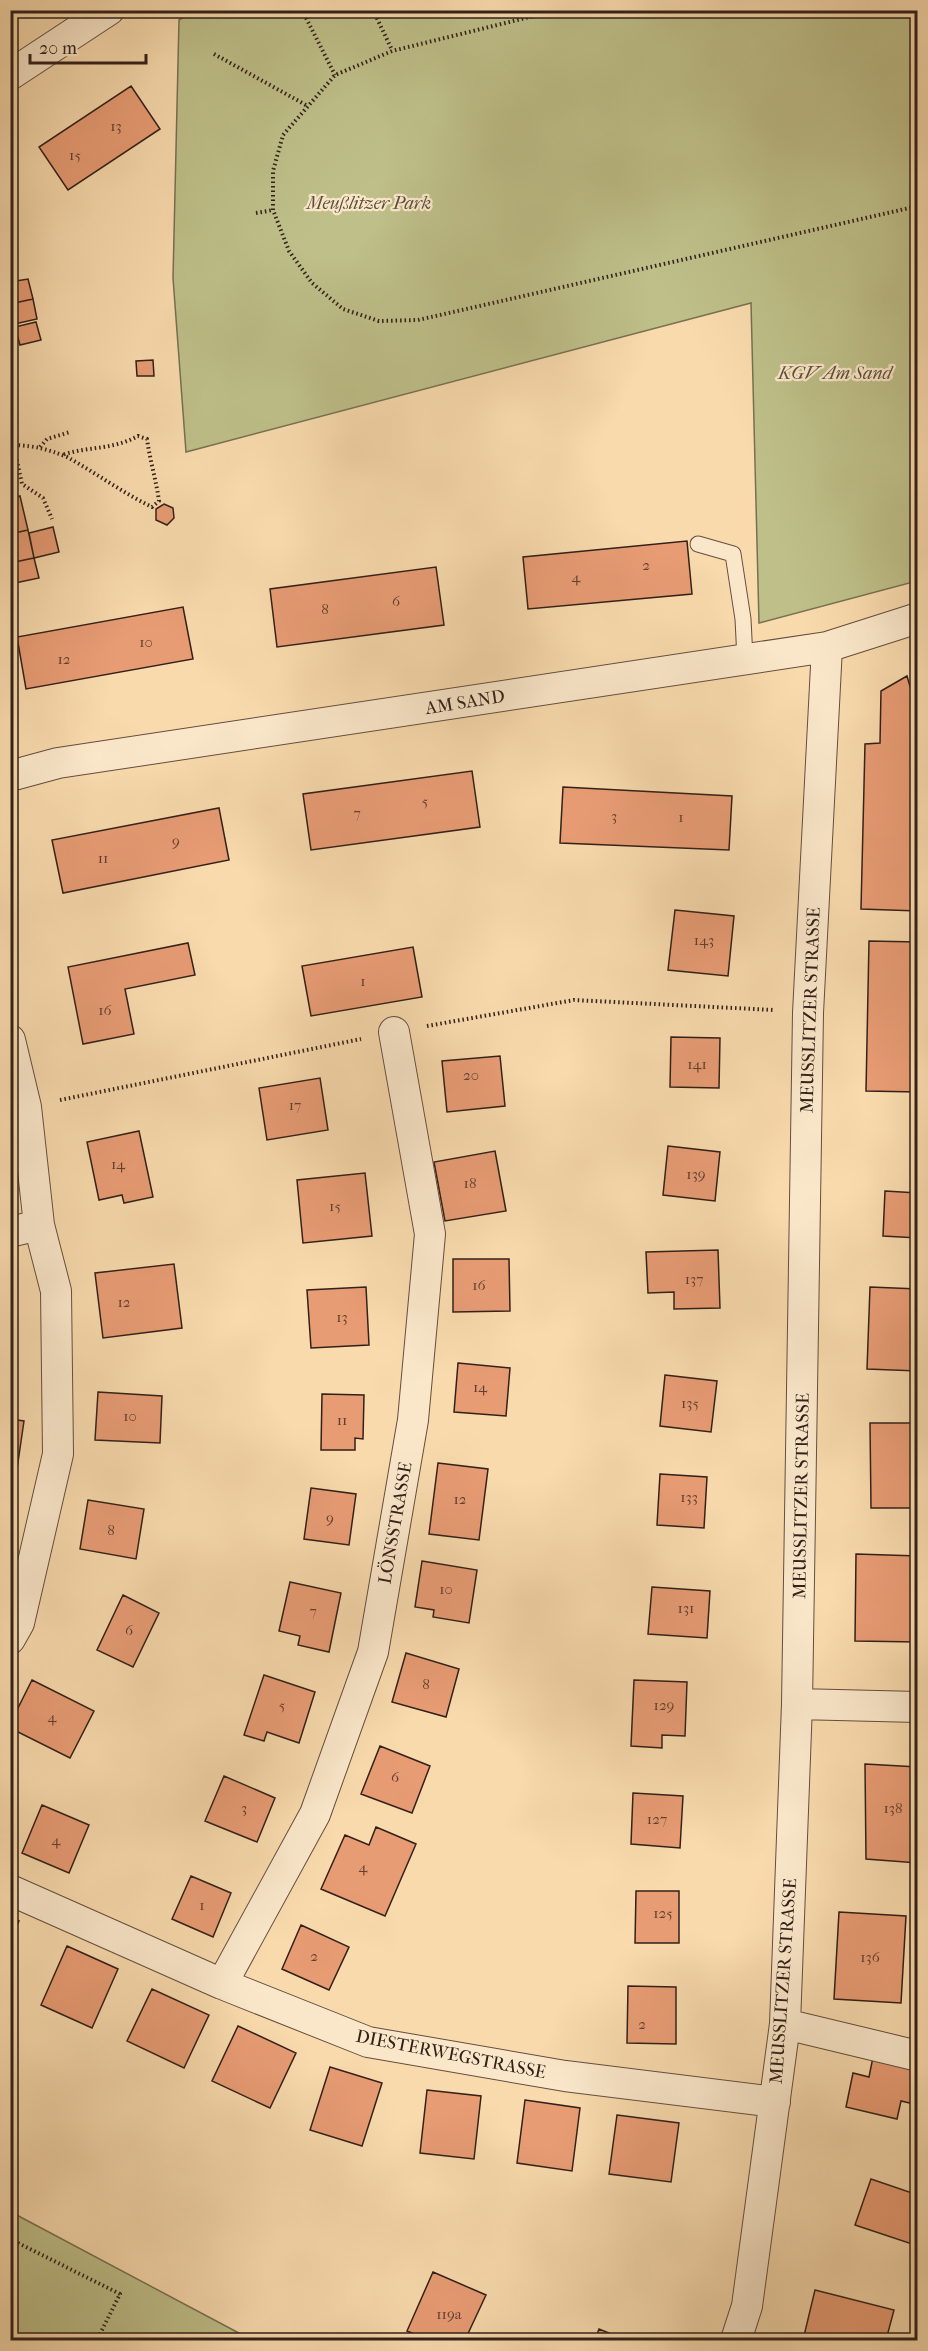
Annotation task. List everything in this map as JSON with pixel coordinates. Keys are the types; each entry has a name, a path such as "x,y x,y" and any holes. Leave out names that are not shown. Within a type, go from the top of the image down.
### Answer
{"street":[{"path":"10,75 110,10"},
{"name":"AM SAND","path":"10,776 58,763 826,647 918,618"},
{"name":"MEUSSLITZER STRASSE","path":"736,2340 747,2306 784,2024 797,1704 808,1013 826,647"},
{"name":"LÖNSSTRASSE","path":"222,1984 315,1814 373,1652 413,1420 430,1234 394,1032"},
{"path":"10,1040 27,1107 39,1226 56,1291 58,1454 19,1623 10,1639"},
{"path":"10,1232 39,1226"},
{"path":"797,1704 918,1707"},
{"name":"DIESTERWEGSTRASSE","path":"10,1890 222,1984 368,2042 565,2076 775,2102"},
{"path":"784,2024 918,2056"}],"lane":[{"path":"698,544 733,554 743,619 746,659"}],"path":[{"path":"302,10 335,75"},
{"path":"373,10 392,51"},
{"path":"558,10 392,51 335,75 306,105 283,135 273,171 273,210 289,251 312,283 342,309 379,321 418,320 918,206"},
{"path":"911,10 918,52"},
{"path":"214,54 306,105"},
{"path":"256,213 273,210"},
{"path":"40,447 47,439 70,432"},
{"path":"14,445 40,447 62,455 102,476 152,507 159,501 155,474 150,466 147,439 138,436 106,448 89,448 62,455"},
{"path":"10,439 14,445 22,484 43,498 52,519"},
{"path":"10,2239 120,2294 97,2340"}],"green space":[{"name":"Meußlitzer Park","path":"195,10 917,11 917,581 759,623 751,303 186,452 173,278 179,20"},
{"path":"11,2212 252,2340 11,2340"}],"building":[{"path":"131,86 160,129 68,190 39,147"},
{"path":"28,279 33,299 10,304 10,282"},
{"path":"33,299 37,319 10,325 10,304"},
{"path":"36,322 41,340 20,345 15,327"},
{"path":"153,360 154,376 137,376 136,361"},
{"path":"20,496 28,530 10,534 10,498"},
{"path":"164,504 173,508 174,518 167,525 156,520 156,509"},
{"path":"53,527 59,552 34,558 29,533"},
{"path":"28,530 34,558 10,563 10,534"},
{"path":"687,541 692,594 528,609 523,557"},
{"path":"34,558 39,578 10,584 10,563"},
{"path":"436,567 444,625 277,647 270,589"},
{"path":"183,607 193,659 26,689 17,637"},
{"path":"918,673 918,704 912,674"},
{"path":"907,676 918,714 918,911 861,909 865,744 880,743 881,691"},
{"path":"472,771 480,827 311,850 303,794"},
{"path":"563,787 732,796 729,850 560,843"},
{"path":"219,808 229,860 63,893 52,840"},
{"path":"675,910 734,916 728,976 668,970"},
{"path":"869,941 918,942 918,1092 866,1091"},
{"path":"188,943 195,975 125,989 134,1034 83,1044 68,967"},
{"path":"413,947 422,997 311,1016 302,966"},
{"path":"671,1037 720,1038 719,1088 670,1087"},
{"path":"500,1056 505,1106 447,1112 442,1061"},
{"path":"320,1078 328,1130 267,1140 259,1088"},
{"path":"139,1131 153,1197 124,1203 122,1195 99,1200 87,1142"},
{"path":"668,1146 720,1152 715,1201 663,1195"},
{"path":"495,1151 506,1211 445,1221 434,1162"},
{"path":"365,1173 372,1236 303,1243 297,1180"},
{"path":"885,1191 918,1193 918,1238 883,1236"},
{"path":"718,1250 720,1308 674,1309 674,1292 648,1293 646,1252"},
{"path":"453,1259 509,1259 510,1311 453,1312"},
{"path":"174,1264 182,1328 103,1338 95,1273"},
{"path":"366,1287 369,1345 311,1348 307,1290"},
{"path":"870,1287 918,1289 918,1371 867,1369"},
{"path":"458,1363 510,1368 506,1416 454,1412"},
{"path":"665,1375 717,1381 711,1432 660,1426"},
{"path":"98,1392 162,1396 160,1443 95,1440"},
{"path":"322,1394 364,1395 363,1439 355,1438 355,1450 321,1450"},
{"path":"10,1419 24,1421 10,1517"},
{"path":"870,1423 918,1423 918,1508 871,1508"},
{"path":"438,1463 488,1469 479,1540 429,1534"},
{"path":"660,1474 707,1477 704,1528 657,1525"},
{"path":"311,1488 356,1494 349,1545 304,1539"},
{"path":"88,1500 144,1509 136,1559 80,1549"},
{"path":"856,1554 918,1556 918,1642 855,1641"},
{"path":"422,1561 477,1570 469,1623 433,1617 434,1610 415,1607"},
{"path":"290,1582 341,1593 329,1652 298,1645 300,1636 279,1631"},
{"path":"652,1587 710,1591 707,1638 648,1634"},
{"path":"123,1595 159,1613 133,1667 97,1650"},
{"path":"406,1653 459,1669 446,1717 392,1702"},
{"path":"264,1675 315,1692 299,1743 267,1732 264,1741 244,1735"},
{"path":"32,1680 94,1711 70,1758 10,1728"},
{"path":"634,1680 687,1682 685,1736 662,1735 662,1748 631,1746"},
{"path":"380,1746 430,1766 412,1813 361,1794"},
{"path":"865,1764 918,1767 918,1863 866,1859"},
{"path":"224,1776 275,1798 257,1842 205,1821"},
{"path":"633,1793 683,1796 680,1848 631,1844"},
{"path":"42,1805 89,1825 69,1873 22,1853"},
{"path":"376,1827 416,1844 385,1916 321,1889 345,1835 369,1845"},
{"path":"191,1876 231,1893 213,1937 172,1919"},
{"path":"636,1891 679,1891 679,1943 635,1943"},
{"path":"839,1912 906,1916 901,2003 834,1999"},
{"path":"10,1918 19,1921 10,1941"},
{"path":"301,1925 349,1947 329,1990 282,1969"},
{"path":"67,1946 118,1969 92,2028 41,2005"},
{"path":"628,1986 676,1987 676,2044 627,2043"},
{"path":"152,1989 209,2015 184,2068 127,2041"},
{"path":"238,2026 296,2053 270,2108 212,2081"},
{"path":"873,2057 918,2068 918,2105 901,2101 897,2119 846,2107 853,2073 869,2077"},
{"path":"330,2067 382,2083 362,2146 310,2130"},
{"path":"427,2090 481,2096 474,2159 420,2153"},
{"path":"525,2100 580,2108 572,2171 517,2163"},
{"path":"617,2115 679,2123 671,2182 609,2174"},
{"path":"871,2179 918,2195 918,2246 855,2225"},
{"path":"433,2272 486,2295 465,2340 429,2340 407,2331"},
{"path":"815,2290 894,2310 886,2340 803,2340"},
{"path":"599,2329 626,2340 595,2340"}],"park label":[{"name":"KGV Am Sand","path":"835,373"}]}
